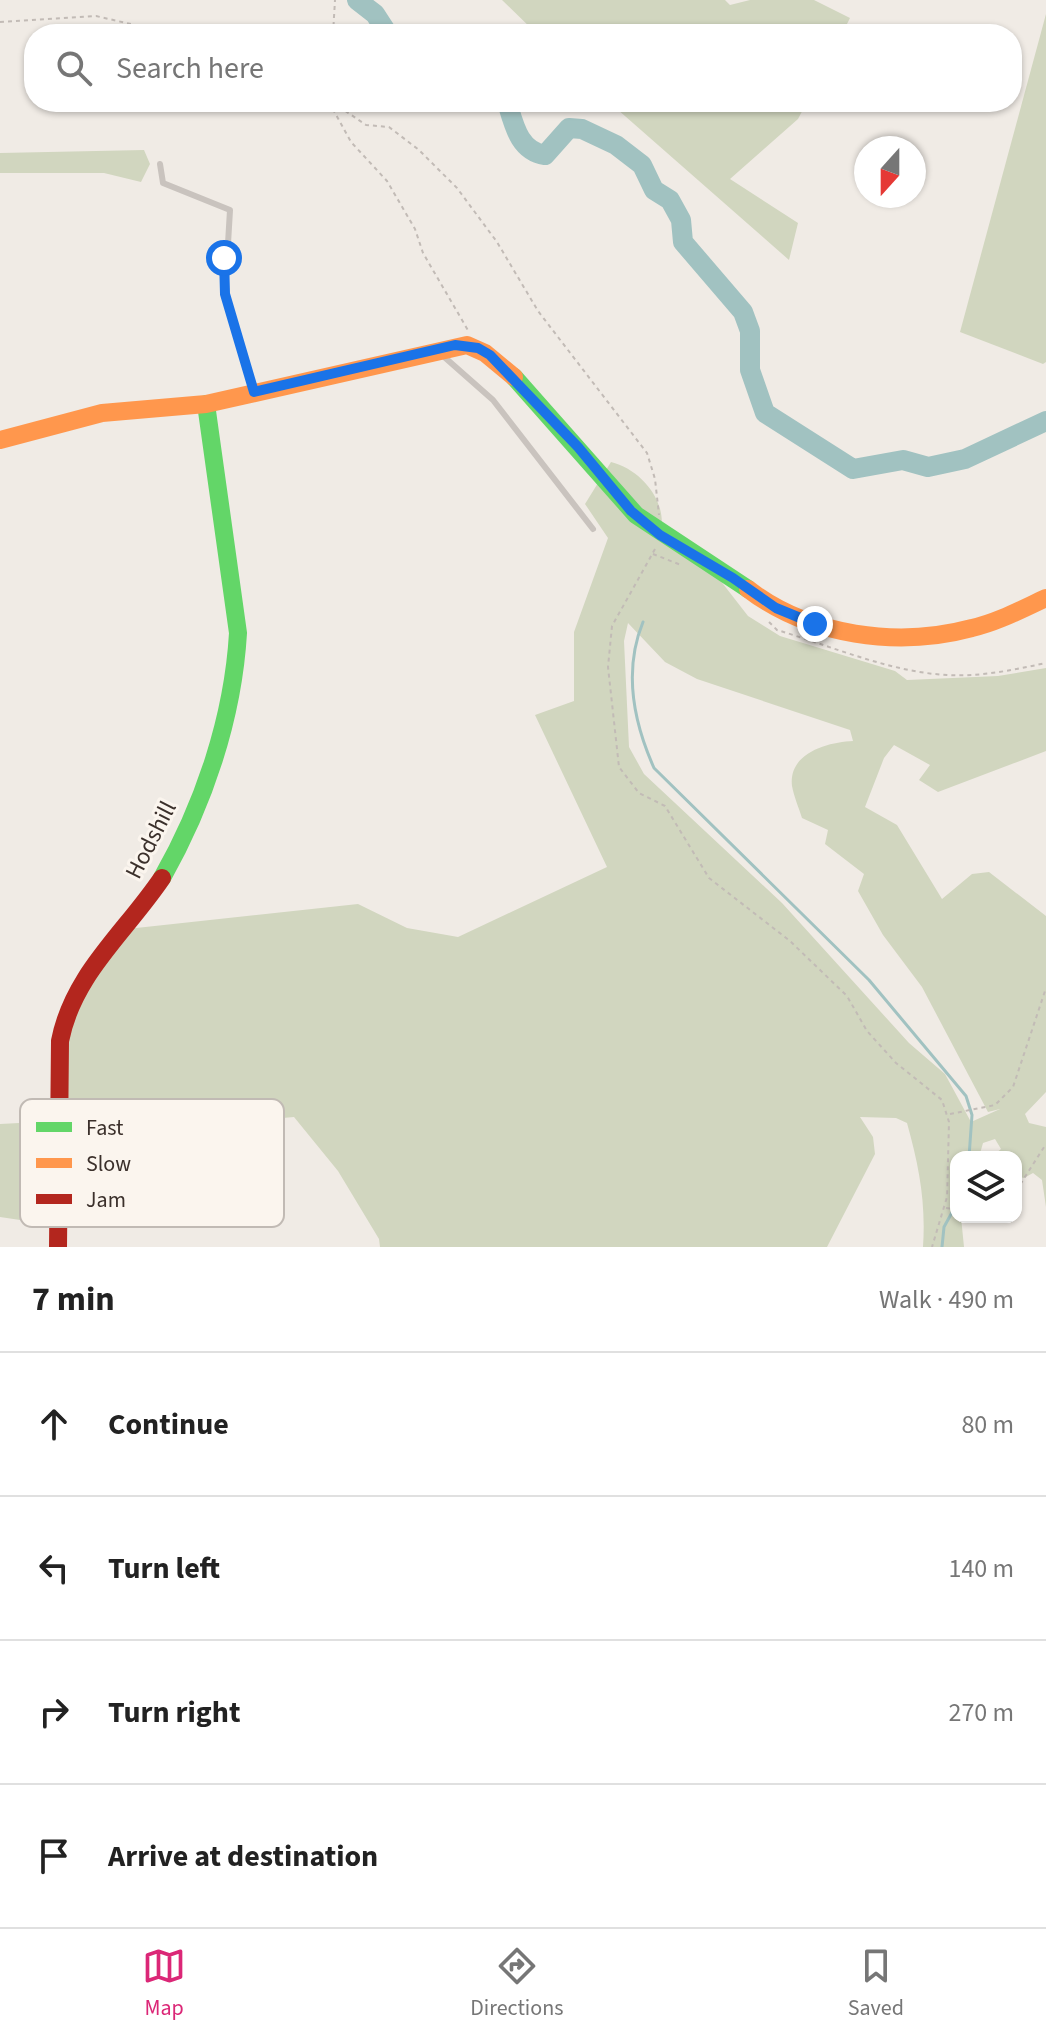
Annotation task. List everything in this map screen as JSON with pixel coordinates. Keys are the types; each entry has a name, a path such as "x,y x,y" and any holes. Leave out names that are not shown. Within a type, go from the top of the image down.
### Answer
{"street":[{"path":"0,440 97,413 165,403 206,404 467,345 490,355 513,377 631,511 660,535 733,578 776,608 815,624 861,635 896,639 962,631 1046,598"},
{"name":"Hodshill","path":"59,1099 60,1041 66,1010 85,977 163,876 197,801 234,678 238,633 214,482 206,404"},
{"name":"Hodshill","path":"58,1227 58,1247"}],"lane":[{"path":"160,164 163,183 230,210 225,294 254,392"},
{"path":"436,350 493,400 593,529"}],"path":[{"path":"334,24 335,1"},
{"path":"0,22 96,16 131,24"},
{"path":"335,112 351,142 387,181 415,229 423,253 466,322 467,345"},
{"path":"346,112 366,125 389,127 419,150 457,188 589,381 631,428 647,453 655,479 660,535 653,554 627,593 612,626 608,667 619,767 639,793 665,806 709,878 790,941 847,996 867,1031 896,1063 942,1100 948,1115 945,1208 932,1247"},
{"path":"948,1115 995,1105 1013,1087 1046,988"},
{"path":"1022,1182 1046,1144"},
{"path":"945,1208 950,1208"}],"green space":[{"path":"502,0 725,0 730,5 750,0 814,0 850,18 847,24 527,24"},
{"path":"1046,14 1046,362 1043,364 960,332 1019,112 1022,112"},
{"path":"620,112 802,112 798,119 730,179 798,223 789,260"},
{"path":"144,150 150,164 141,182 104,173 0,173 0,153"},
{"path":"611,462 632,471 649,488 660,508 661,531 720,580 748,616 780,636 895,671 907,680 998,676 1046,668 1046,751 938,792 919,780 930,765 894,745 884,758 865,807 897,825 942,899 972,874 989,872 1046,916 1046,1092 1025,1114 1029,1123 1046,1127 1046,1207 1042,1180 1033,1173 1022,1178 1022,1151 998,1151 1001,1149 995,1139 983,1143 981,1151 950,1151 950,1223 962,1223 964,1247 923,1247 921,1184 907,1123 896,1118 860,1117 873,1137 875,1154 827,1247 380,1247 379,1239 338,1171 294,1117 284,1118 284,1099 56,1099 52,1040 127,929 358,904 407,928 458,937 607,867 535,715 574,701 574,632 608,538 585,504","holes":["628,623 665,662 697,679 850,730 853,741 822,747 803,758 792,775 792,786 802,818 828,830 825,844 864,874 858,891 883,935 922,987 988,1112 1000,1109 971,1122 945,1074 909,1043 782,903 644,774 629,747 624,641"]},
{"path":"20,1123 20,1220 0,1217 0,1124"}],"waterway":[{"path":"357,0 375,14 382,24"},
{"path":"510,112 523,143 536,153 545,155 569,128 582,129 616,145 642,165 654,190 670,200 681,220 683,242 743,312 750,331 750,370 765,413 853,469 903,460 928,467 965,459 1046,421"},
{"path":"643,622 633,659 633,696 654,768 869,980 966,1096 972,1115 969,1151"},
{"path":"942,1247 944,1227 950,1216"}],"traffic: fast":[{"path":"514,377 636,515 748,589"},
{"path":"162,878 191,820 214,760 230,697 238,633 206,404"}],"traffic: slow":[{"path":"0,440 102,413 206,404 467,345 485,353 514,377"},
{"path":"748,589 798,618 855,634 885,637 944,634 972,628 1001,619 1046,598"}],"traffic: jam":[{"path":"59,1099 60,1041 76,995 88,974 162,878"},
{"path":"58,1227 58,1247"}],"route":[{"path":"224,258 225,294 254,392 455,345 478,348 513,377 578,447 631,511 660,535 733,578 776,608 815,624"}]}
